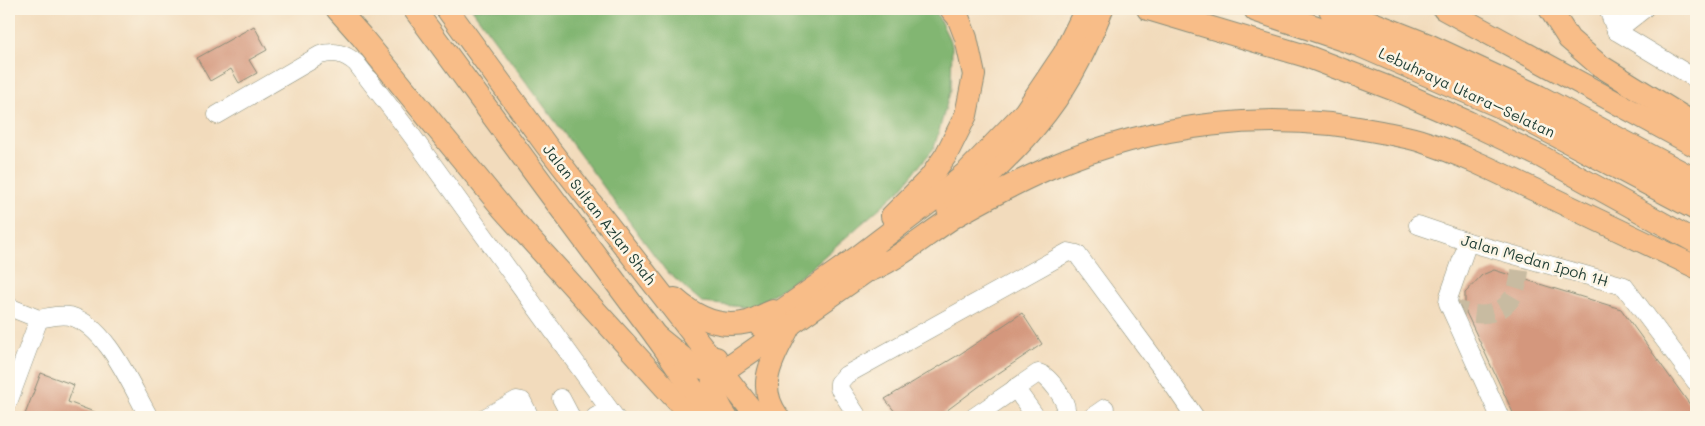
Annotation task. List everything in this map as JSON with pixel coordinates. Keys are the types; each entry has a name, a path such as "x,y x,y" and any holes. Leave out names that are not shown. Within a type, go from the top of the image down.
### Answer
{"highway":[{"name":"Lebuhraya Utara–Selatan","path":"1257,9 1361,44 1508,108 1696,207"},
{"name":"Lebuhraya Utara–Selatan","path":"1332,9 1426,46 1530,94 1696,182"}],"main road":[{"path":"337,9 365,57 692,417"},
{"name":"Jalan Sultan Azlan Shah","path":"414,9 656,336 682,376 724,407 757,417"},
{"name":"Jalan Sultan Azlan Shah","path":"446,9 546,145 650,277 716,368 724,407"},
{"path":"865,263 868,238 930,178 946,156 966,115 974,74 966,38 958,17 951,9"},
{"path":"656,336 693,366 716,368 792,312 956,203 998,167 1021,143 1047,111 1071,58 1086,9"},
{"path":"1071,58 1102,9"},
{"path":"1148,9 1306,56 1395,90 1468,122 1542,158 1696,242"},
{"path":"1444,9 1696,146"},
{"path":"1550,9 1569,40 1599,65 1696,125"},
{"path":"865,263 889,262 958,215 990,197 1048,168 1092,151 1144,136 1188,128 1234,122 1297,120 1357,127 1423,141 1473,160 1696,267"},
{"path":"650,277 684,307 702,318 721,324 747,322 792,312"},
{"path":"778,417 767,398 765,387 767,375 792,312"}],"street":[{"path":"1608,9 1616,31 1696,79"},
{"path":"1616,31 1644,9"},
{"path":"217,115 320,55 331,52 365,57 410,133 607,414"},
{"name":"Jalan Medan Ipoh 1H","path":"1418,225 1468,242 1624,286 1696,382"},
{"path":"1468,242 1448,303 1500,417"},
{"path":"858,417 840,388 840,383 846,375 1068,252 1076,254 1080,258 1195,417"},
{"path":"9,307 39,319 56,315 69,316 82,321 100,336 110,348 149,417"},
{"path":"9,400 39,319"},
{"path":"974,417 1034,374 1043,373 1067,407 1060,417"},
{"path":"1015,388 1036,417"},
{"path":"561,398 571,417"},
{"path":"486,417 517,400 522,401 530,417"}],"green space":[{"path":"472,9 929,9 937,14 952,45 951,89 934,148 899,191 804,274 752,308 703,303 666,271"}],"building":[{"path":"254,26 267,50 249,60 257,73 239,83 231,69 210,81 197,58"},
{"path":"1494,270 1621,309 1696,413 1696,417 1515,417 1465,310 1465,293 1482,275"},
{"path":"1022,313 1042,344 938,417 899,417 885,399 960,354"},
{"path":"41,373 74,385 68,402 107,417 24,417"}],"tunnel":[{"path":"1449,306 1465,312 1482,314 1491,313 1506,305 1516,289 1522,257"}]}
